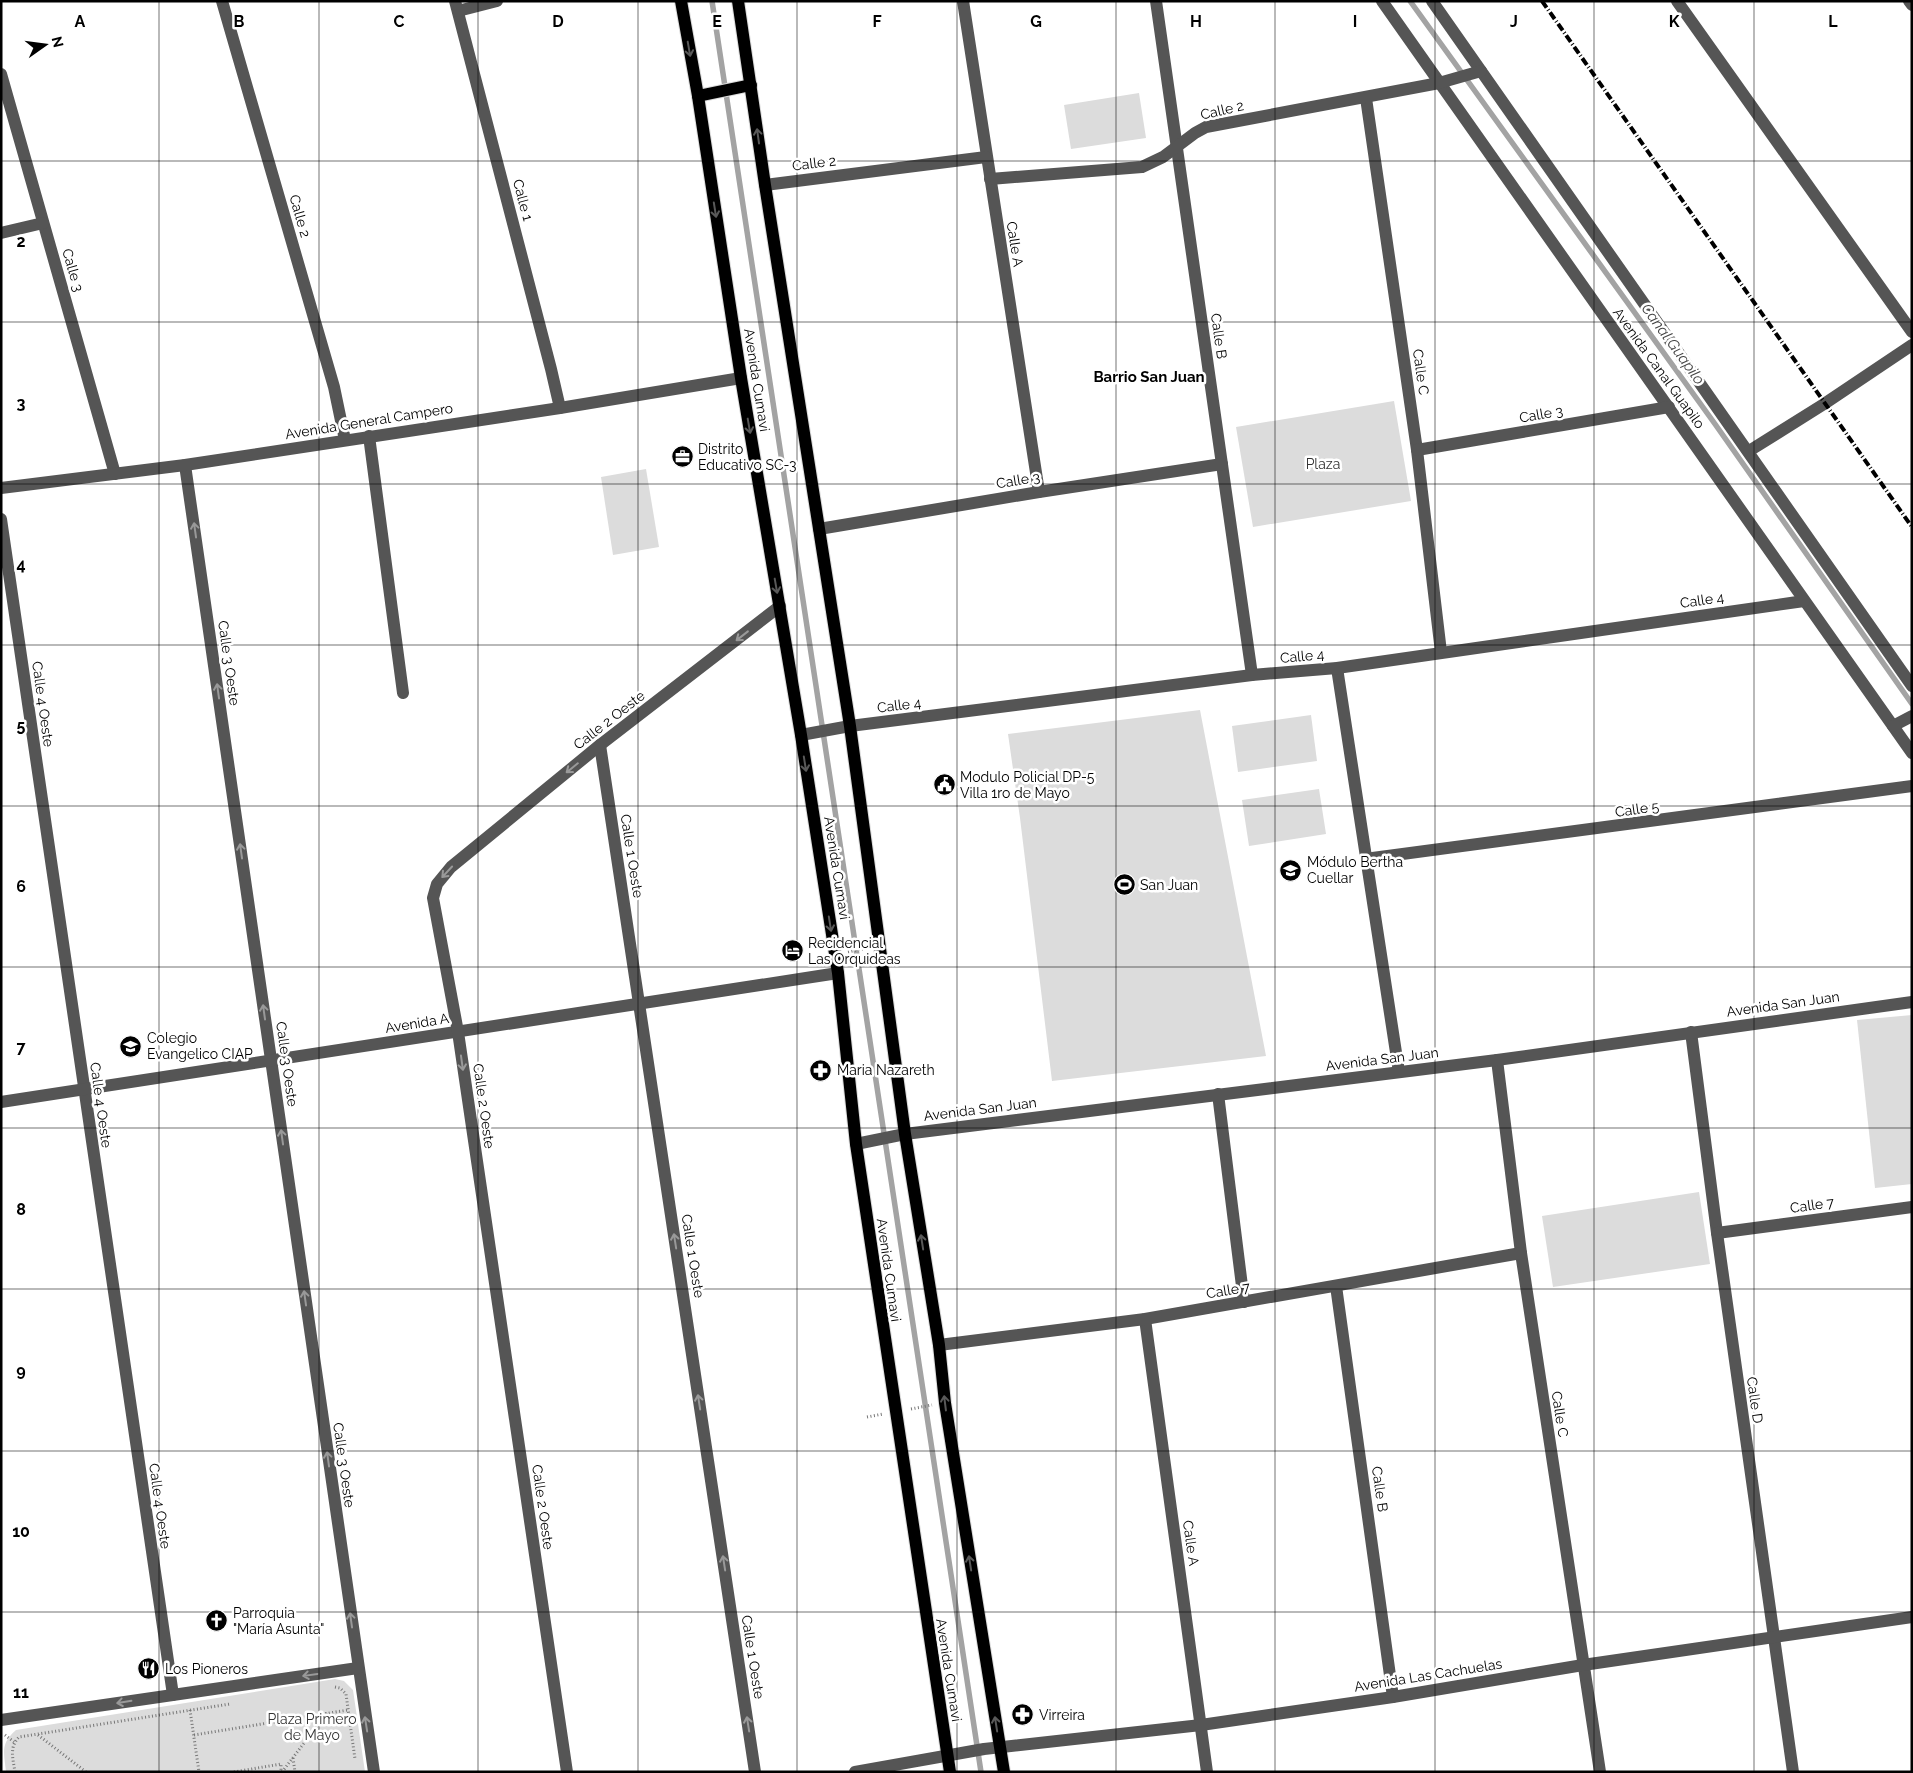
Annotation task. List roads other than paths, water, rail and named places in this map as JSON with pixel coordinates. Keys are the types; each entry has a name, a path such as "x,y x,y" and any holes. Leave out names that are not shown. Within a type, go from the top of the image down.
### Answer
{"main road":[{"name":"Avenida Cumavi","path":"681,1 698,96 741,378 780,606 838,973 861,1143 951,1756 950,1772"},
{"path":"738,1 746,87 765,185 850,726 899,1135 939,1345 945,1403 1004,1772"},
{"path":"698,96 746,87"}],"street":[{"name":"Calle 2","path":"222,1 331,378 345,440"},
{"path":"456,6 497,1"},
{"name":"Calle A","path":"963,1 1038,492"},
{"name":"Calle B","path":"1156,1 1252,675"},
{"name":"Avenida Canal Guapilo","path":"1382,1 1443,82 1804,601 1896,725 1912,753"},
{"name":"Avenida Canal Guapilo","path":"1432,1 1477,72 1749,451 1912,686"},
{"path":"1677,1 1912,332"},
{"path":"1909,1 1912,5"},
{"name":"Calle 1","path":"456,6 552,369 560,408"},
{"name":"Calle 2","path":"990,179 1142,167 1163,157 1195,133 1206,128 1366,98 1443,82 1477,72"},
{"name":"Calle 3","path":"1,74 115,474"},
{"name":"Calle C","path":"1366,98 1417,450 1441,652"},
{"name":"Calle 2","path":"765,185 986,157"},
{"path":"1,233 43,223"},
{"path":"1749,451 1912,345"},
{"name":"Avenida General Campero","path":"1,488 185,465 560,408 741,378"},
{"name":"Calle 3","path":"1417,450 1669,407"},
{"path":"369,436 403,694"},
{"name":"Calle 3","path":"819,529 1038,492 1222,464"},
{"name":"Calle 3 Oeste","path":"185,465 358,1668"},
{"name":"Calle 4 Oeste","path":"1,520 172,1695"},
{"name":"Calle 4","path":"801,735 850,726 1252,675 1337,668 1804,601"},
{"name":"Calle 2 Oeste","path":"567,1772 458,1032 433,898 437,884 452,868 600,746 780,606"},
{"path":"1337,668 1399,1072"},
{"path":"1896,725 1912,716"},
{"name":"Calle 1 Oeste","path":"600,746 755,1772"},
{"name":"Calle 5","path":"1366,859 1912,786"},
{"name":"Avenida A","path":"1,1102 838,973"},
{"name":"Avenida San Juan","path":"861,1143 899,1135 1497,1060 1912,1002"},
{"name":"Calle D","path":"1691,1032 1717,1233 1793,1772"},
{"name":"Calle C","path":"1497,1060 1521,1253 1600,1772"},
{"path":"1218,1094 1244,1302"},
{"name":"Calle 7","path":"1717,1233 1912,1207"},
{"name":"Calle 7","path":"939,1345 1145,1318 1521,1253"},
{"name":"Calle B","path":"1336,1286 1393,1697"},
{"name":"Calle A","path":"1145,1318 1207,1772"},
{"name":"Avenida Las Cachuelas","path":"855,1772 984,1749 1201,1725 1393,1697 1583,1665 1912,1617"},
{"path":"1,1720 358,1668 374,1772"}],"waterway":[{"path":"712,1 981,1772"},
{"name":"Canal Guapilo","path":"1410,1 1715,424 1912,704"}],"railway":[{"path":"1542,1 1912,527"}],"place":[{"name":"Distrito Educativo SC-3","path":"682,457"},
{"name":"Modulo Policial DP-5 Villa 1ro de Mayo","path":"944,785"},
{"name":"Módulo Bertha Cuellar","path":"1291,870"},
{"name":"San Juan","path":"1124,885"},
{"name":"Recidencial Las Orquideas","path":"792,951"},
{"name":"Colegio Evangelico CIAP","path":"131,1046"},
{"name":"Maria Nazareth","path":"821,1070"},
{"name":"Parroquia \"María Asunta\"","path":"217,1621"},
{"name":"Los Pioneros","path":"149,1669"},
{"name":"Virreira","path":"1023,1715"}],"district":[{"name":"Barrio San Juan","path":"1149,377"}],"park label":[{"name":"Plaza","path":"1323,464"},
{"name":"Plaza Primero de Mayo","path":"312,1728"}]}
